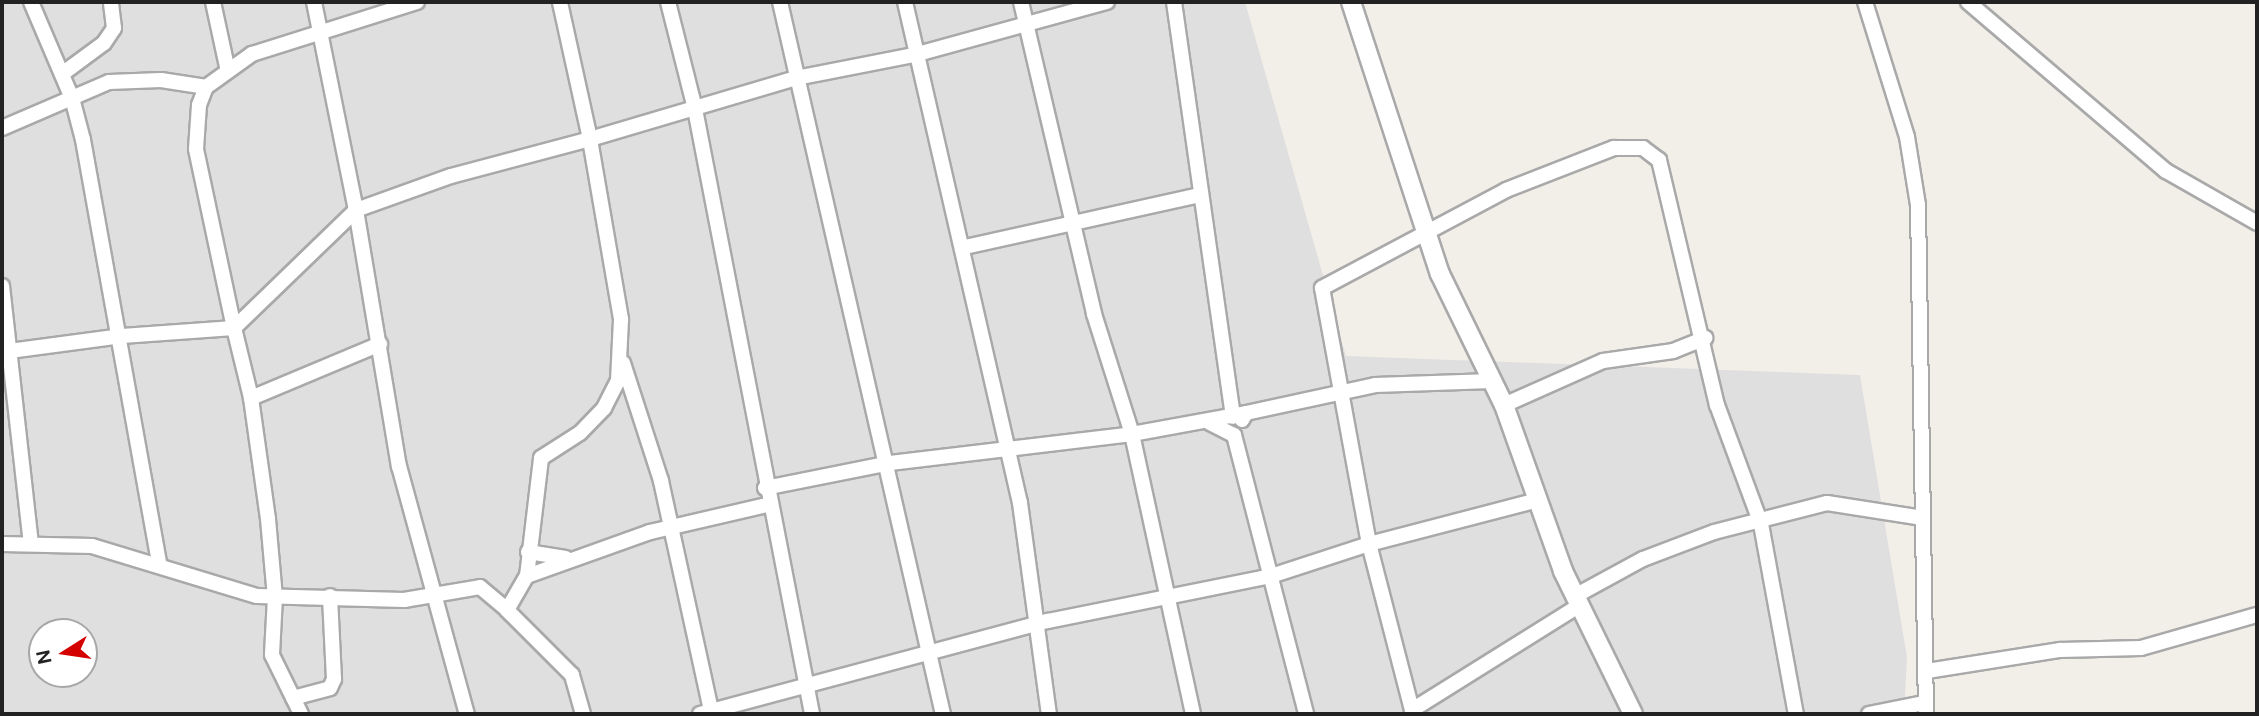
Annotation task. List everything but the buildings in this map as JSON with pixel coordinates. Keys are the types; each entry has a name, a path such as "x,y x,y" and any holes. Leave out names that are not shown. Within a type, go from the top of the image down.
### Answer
{"street":[{"path":"32,2 72,99 122,336 159,564"},
{"path":"62,74 104,43 114,28 111,2"},
{"path":"213,2 227,67"},
{"path":"314,2 356,210 380,344 383,391 407,506 437,598 467,714"},
{"path":"301,714 272,655 275,597 251,398 196,149 199,105 206,87 227,67 320,32 417,2"},
{"path":"559,2 590,139 621,319 622,358 672,526 708,713 1040,623 1167,601 1271,576 1369,544 1538,500"},
{"path":"668,2 695,109 767,505 812,714"},
{"path":"780,2 890,463 943,714"},
{"path":"905,2 965,247 1008,448 1040,623 1049,714"},
{"path":"1021,2 1072,222 1132,434 1193,714"},
{"path":"7,352 122,336 234,328 356,210 451,176 590,139 796,78 918,54 1107,2"},
{"path":"1174,2 1200,195 1240,415 1234,435 1306,714"},
{"path":"1351,2 1426,236 1504,405 1577,601 1633,714"},
{"path":"1864,2 1907,137 1918,205 1927,671 1925,708 1869,714"},
{"path":"1968,2 2166,171 2257,223"},
{"path":"2,128 128,79 206,87"},
{"path":"1796,714 1761,524 1717,405 1705,338 1659,160 1643,148 1614,148 1506,190 1426,236 1322,288 1369,544 1412,712 1643,559 1714,531 1761,524 1827,503 1923,518"},
{"path":"965,247 1200,195"},
{"path":"2,286 7,352 31,543"},
{"path":"1504,405 1603,361 1673,351 1705,338"},
{"path":"251,398 380,344"},
{"path":"507,610 527,576 541,458 580,433 604,408 622,358"},
{"path":"765,488 890,463 1210,423 1399,382 1492,381"},
{"path":"1210,423 1234,435"},
{"path":"527,576 566,558 672,526 767,505"},
{"path":"2,544 92,546 275,597 437,598 480,587 572,675 583,714"},
{"path":"528,552 566,558"},
{"path":"293,698 330,688 334,679 330,596"},
{"path":"1927,671 2060,650 2165,643 2257,615"}],"shaded area":[{"path":"2,2 1245,2 1346,356 1860,375 1907,657 1904,714 2,714"}]}
